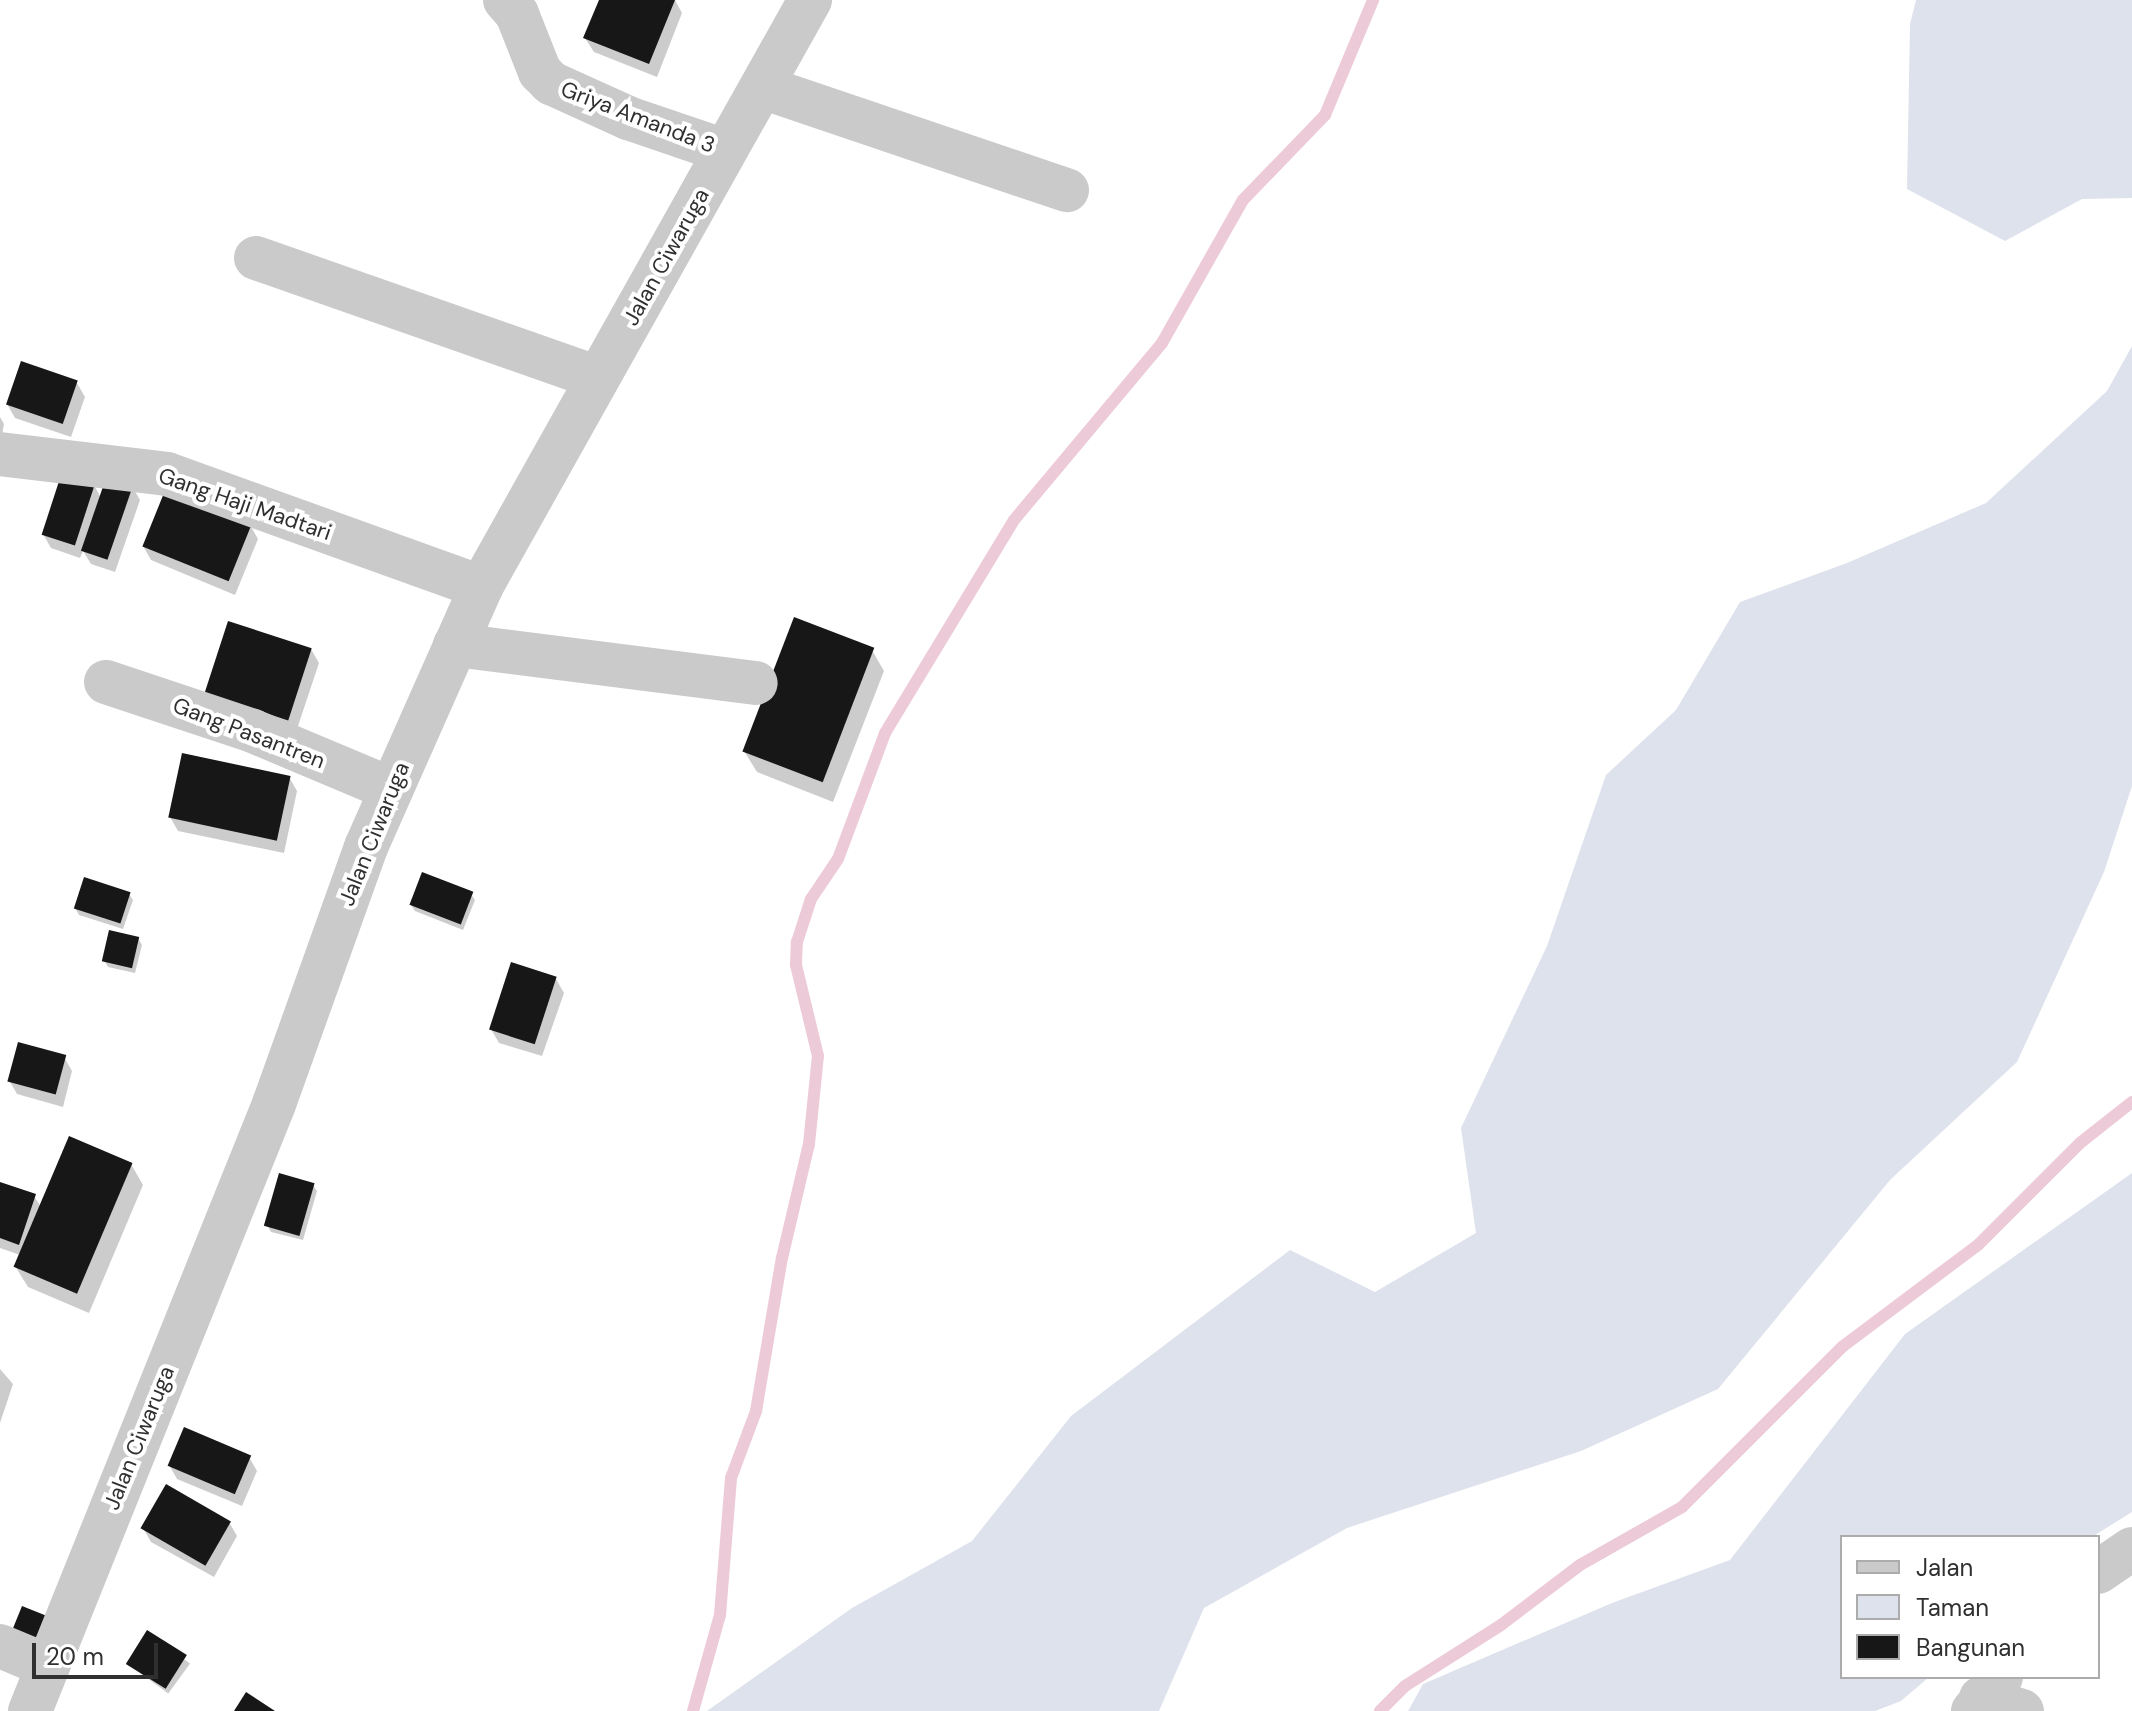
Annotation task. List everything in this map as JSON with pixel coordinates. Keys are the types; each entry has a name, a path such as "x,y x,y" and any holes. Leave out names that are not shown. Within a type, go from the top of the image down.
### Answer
{"street":[{"name":"Griya Amanda 3","path":"505,0 517,14 540,72 551,83 628,118 725,151"},
{"name":"Jalan Ciwaruga","path":"30,1711 274,1104 391,789 481,587 810,0"},
{"path":"762,87 1067,190"},
{"path":"256,258 598,378"},
{"name":"Gang Haji Madtari","path":"0,454 167,474 481,587"},
{"path":"455,645 756,683"},
{"name":"Gang Pasantren","path":"106,682 253,731 391,789"},
{"path":"2100,1571 2132,1549"},
{"path":"0,1646 48,1666"},
{"path":"1985,1695 2022,1711"}],"green space":[{"path":"1916,0 2132,0 2132,198 2082,199 2005,241 1907,189 1910,24"},
{"path":"2132,346 2132,786 2104,872 2017,1062 1890,1180 1718,1389 1581,1451 1347,1528 1204,1608 1159,1711 707,1711 852,1608 972,1541 1071,1416 1290,1250 1375,1292 1476,1233 1461,1128 1547,946 1606,775 1676,710 1740,602 1847,563 1986,503 2107,391"},
{"path":"2132,1173 2132,1512 2095,1535 1840,1535 1840,1679 1927,1679 1901,1701 1875,1711 1408,1711 1423,1684 1612,1603 1730,1560 1905,1334"}],"building":[{"path":"599,0 675,0 649,64 583,38"},
{"path":"21,361 78,381 63,424 6,404"},
{"path":"62,472 95,483 75,546 42,535"},
{"path":"107,475 133,484 107,560 81,551"},
{"path":"166,488 252,523 229,581 142,546"},
{"path":"794,617 874,648 823,782 742,751"},
{"path":"228,621 312,648 288,720 205,693"},
{"path":"182,753 291,776 277,841 168,818"},
{"path":"422,872 473,892 461,924 409,905"},
{"path":"84,877 131,892 120,924 74,908"},
{"path":"109,930 139,937 132,968 102,961"},
{"path":"511,962 557,977 535,1044 489,1030"},
{"path":"18,1042 66,1055 56,1095 7,1082"},
{"path":"69,1136 133,1163 77,1294 14,1267"},
{"path":"279,1173 315,1183 299,1236 264,1226"},
{"path":"0,1182 36,1194 19,1245 0,1238"},
{"path":"184,1427 251,1456 235,1494 168,1466"},
{"path":"166,1484 231,1522 205,1566 140,1528"},
{"path":"22,1606 47,1616 34,1648 9,1638"},
{"path":"147,1630 187,1655 166,1689 126,1664"},
{"path":"246,1692 275,1711 234,1711"}],"waterway":[{"path":"693,1711 720,1615 731,1478 756,1411 782,1258 809,1144 818,1056 796,965 797,942 811,899 838,859 885,733 1014,520 1162,343 1243,200 1325,115 1373,0"},
{"path":"1380,1711 1405,1686 1501,1625 1580,1565 1682,1507 1842,1347 1978,1245 2080,1143 2132,1102"}]}
